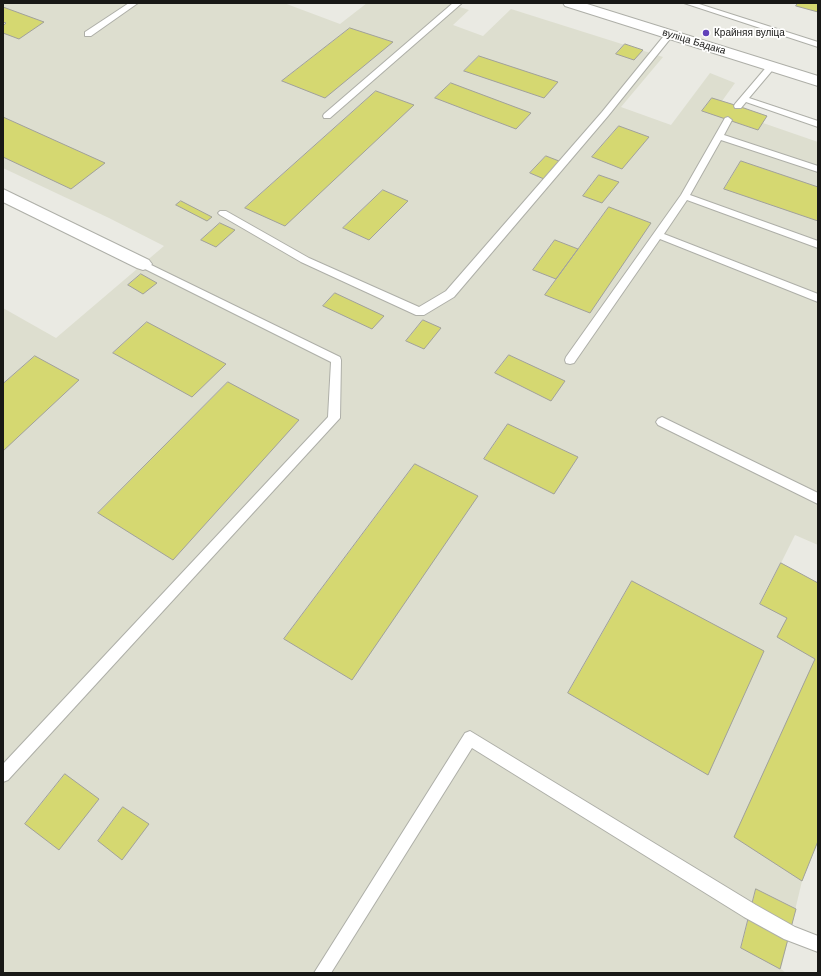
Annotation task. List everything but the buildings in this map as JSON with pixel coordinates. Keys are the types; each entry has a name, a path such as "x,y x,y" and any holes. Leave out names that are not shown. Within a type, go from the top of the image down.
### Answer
{"main road":[{"name":"вуліца Бадака","path":"570,3 818,81"},
{"path":"3,195 143,264"}],"lane":[{"path":"88,34 134,3"},
{"path":"327,116 458,3"},
{"path":"688,3 818,45"},
{"path":"223,214 305,260 420,312 450,294 606,114 670,34"},
{"path":"772,66 741,103 818,124"},
{"path":"570,360 685,196 728,120"},
{"path":"718,136 818,170"},
{"path":"685,196 818,245"},
{"path":"658,235 818,298"},
{"path":"3,776 334,418 336,360 143,264"},
{"path":"662,422 818,499"},
{"path":"322,973 470,738 750,911 790,933 818,944"}],"shaded area":[{"path":"3,3 284,3 340,24 367,3 448,3 469,10 453,25 483,36 511,9 663,57 621,107 671,125 710,73 735,83 722,101 767,116 763,123 818,142 818,545 795,535 781,563 818,583 818,841 802,881 781,969 786,973 3,973 3,308 56,338 164,246 109,218 3,168"}],"place":[{"name":"Крайняя вуліца","path":"706,33"}]}
